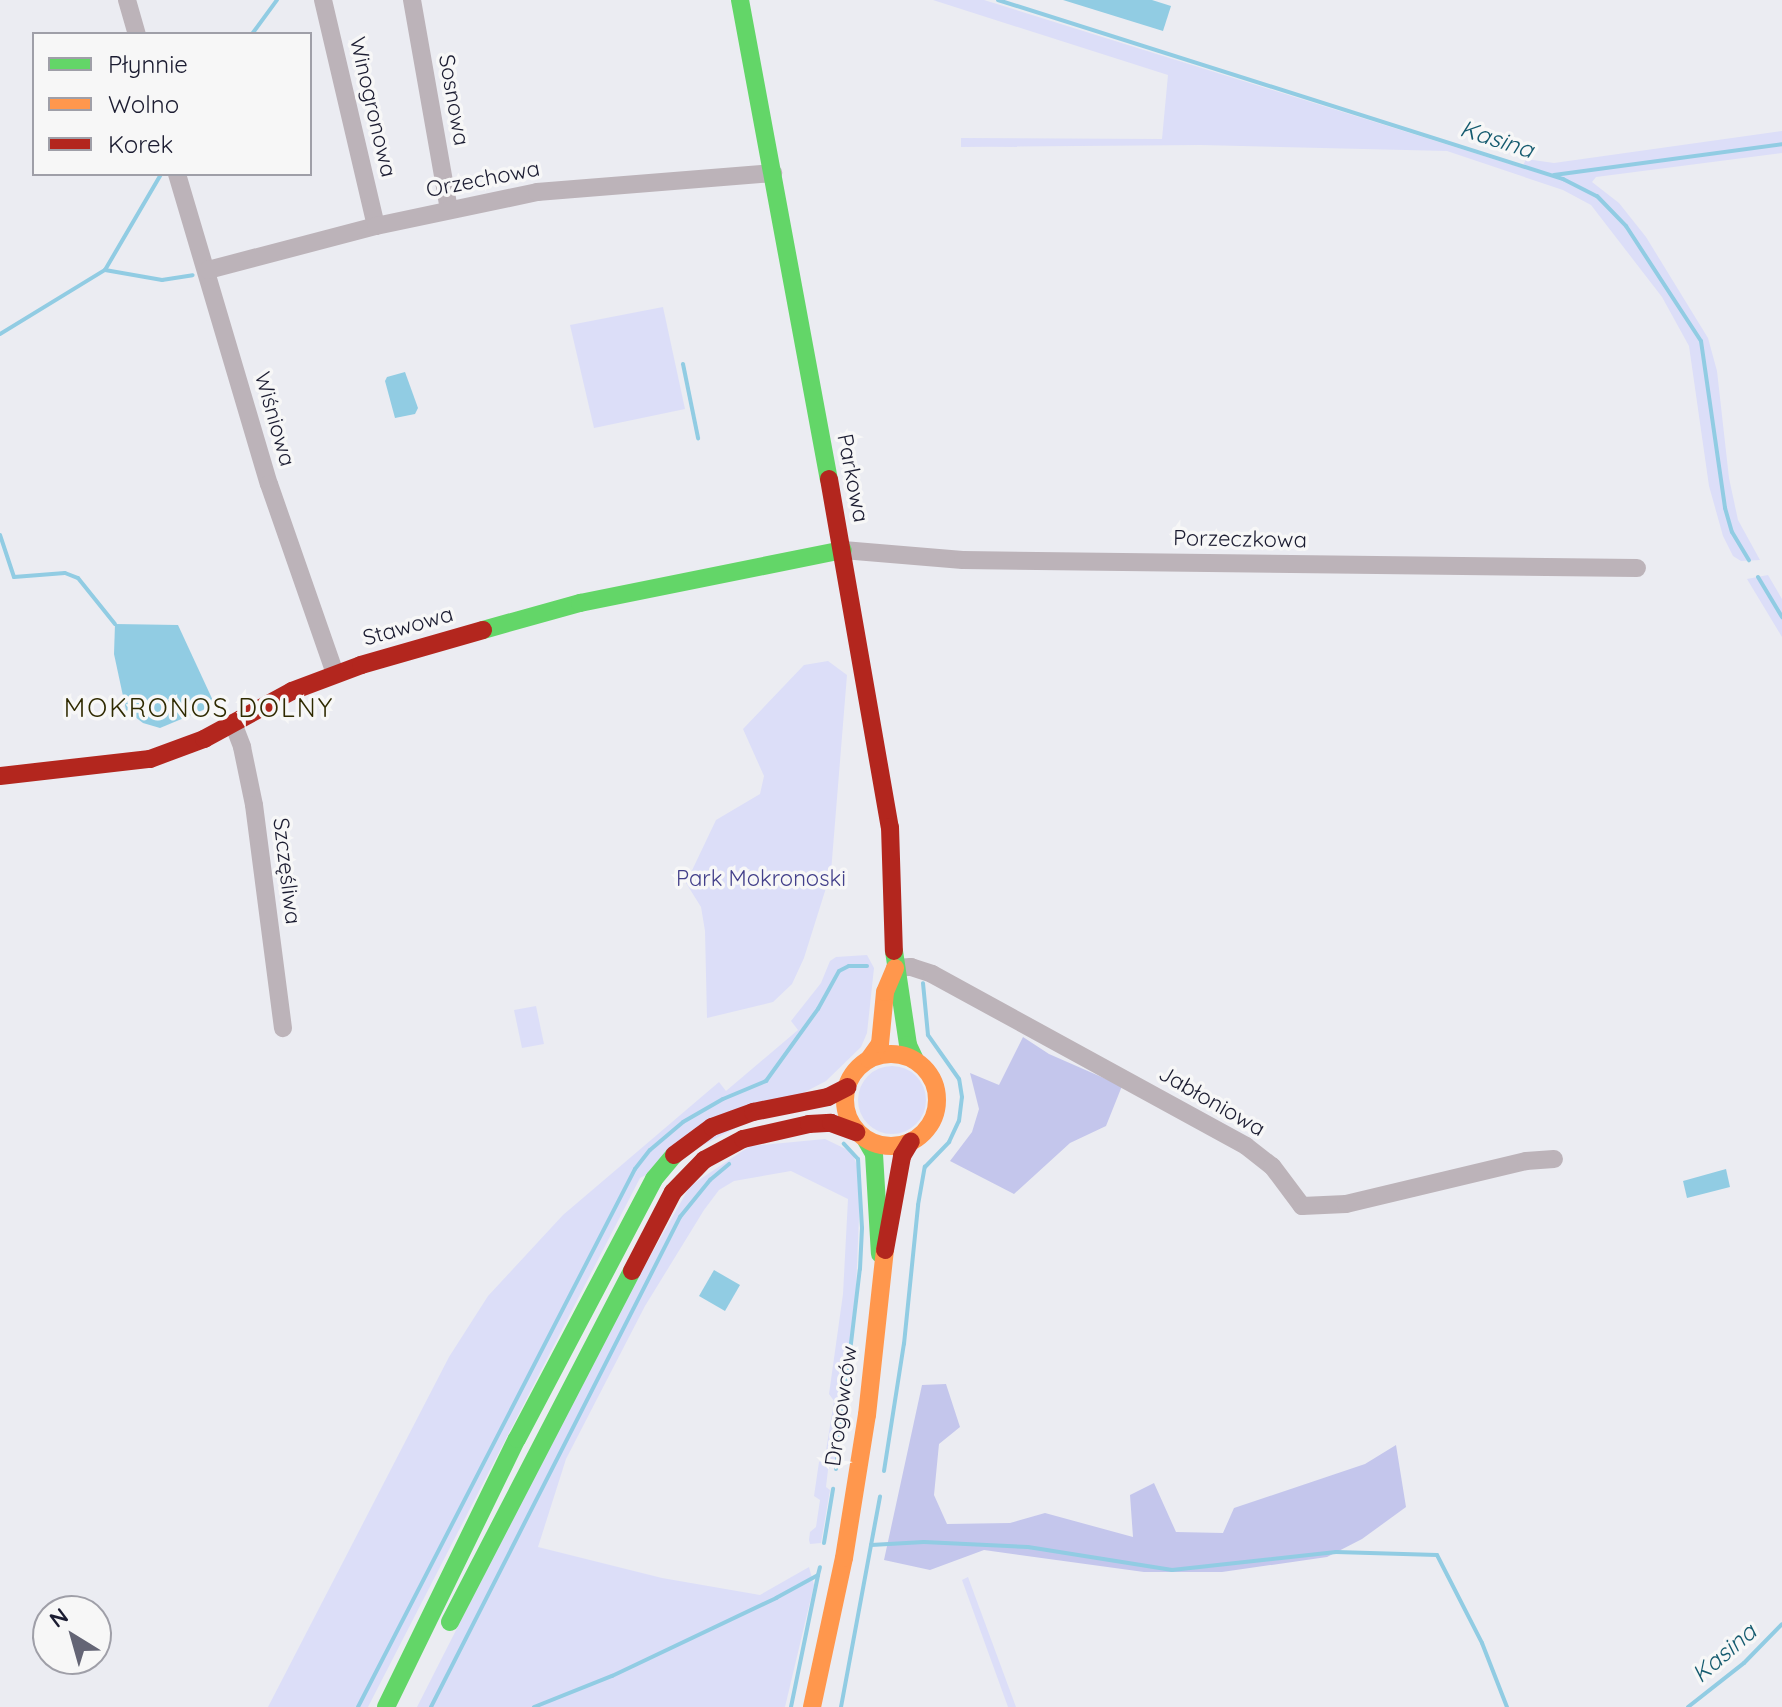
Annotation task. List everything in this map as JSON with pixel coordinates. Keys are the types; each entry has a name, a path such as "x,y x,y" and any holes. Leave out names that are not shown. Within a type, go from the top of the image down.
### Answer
{"main road":[{"name":"Parkowa","path":"740,0 843,550 890,827 895,968 902,990 908,1045 915,1060"},
{"name":"Stawowa","path":"0,776 150,759 191,745 335,674 570,606 843,550"},
{"name":"Parkowa","path":"869,1059 880,1044 885,992 895,968"},
{"path":"443,1637 673,1192 704,1160 743,1139 809,1124 831,1123 882,1147 911,1141 927,1126 935,1101 930,1076 915,1060 889,1053 869,1059 854,1073 844,1102 847,1117 861,1136"},
{"path":"386,1707 421,1630 593,1292 647,1190 665,1164 692,1139 732,1118 828,1097 848,1087"},
{"name":"Drogowców","path":"861,1136 874,1154 876,1233 882,1261"},
{"name":"Drogowców","path":"812,1707 844,1558 867,1415 882,1261 891,1233 902,1156 911,1141"},
{"path":"376,1707 421,1630"}],"street":[{"path":"127,0 136,32"},
{"name":"Winogronowa","path":"323,0 376,226"},
{"name":"Sosnowa","path":"412,0 449,209"},
{"name":"Orzechowa","path":"208,270 376,226 550,190 773,173"},
{"name":"Wiśniowa","path":"178,176 269,484 335,674"},
{"name":"Porzeczkowa","path":"843,550 1007,561 1637,568"},
{"name":"Szczęśliwa","path":"233,723 252,794 283,1028"},
{"name":"Jabłoniowa","path":"895,968 911,967 932,974 1246,1146 1272,1166 1302,1206 1346,1204 1526,1161 1554,1159"}],"green space":[{"path":"933,0 984,0 1522,168 1526,159 1554,163 1782,131 1782,153 1596,177 1592,182 1619,203 1646,237 1708,338 1717,371 1729,478 1738,520 1760,560 1741,561 1733,556 1723,536 1709,486 1689,346 1662,297 1591,205 1563,190 1447,151 1201,145 961,147 961,138 1162,139 1168,75"},
{"path":"663,307 685,409 594,428 570,325"},
{"path":"1768,575 1782,599 1782,637 1747,579"},
{"name":"Park Mokronoski","path":"828,661 847,675 831,872 804,958 792,984 773,1002 707,1018 705,931 701,907 686,883 716,820 760,794 764,776 743,729 804,665"},
{"path":"867,955 874,968 867,1033 861,1047 826,1081 640,1178 368,1707 268,1707 449,1357 488,1296 563,1215 719,1082 726,1091 798,1030 791,1021 821,983 830,961 836,957"},
{"path":"536,1006 544,1044 522,1048 514,1010"},
{"path":"892,1066 916,1076 926,1100 916,1124 892,1134 868,1124 858,1100 868,1076"},
{"path":"825,1139 852,1152 859,1171 860,1193 856,1289 836,1461 828,1470 826,1487 830,1490 821,1543 810,1544 809,1540 810,1532 816,1527 820,1500 814,1496 819,1462 825,1457 834,1401 829,1394 843,1294 848,1199 791,1171 734,1181 719,1190 704,1210 645,1306 566,1459 538,1547 662,1578 760,1595 809,1567 814,1585 785,1707 417,1707 608,1331 690,1186 750,1146"},
{"path":"968,1577 1016,1707 1008,1707 962,1580"}],"shaded area":[{"path":"1063,0 1152,0 1171,6 1163,31"},
{"path":"405,372 418,408 415,414 395,418 385,381 387,377"},
{"path":"115,624 178,625 215,705 160,728 143,723 126,710 114,654"},
{"path":"1023,1037 1049,1054 1122,1086 1106,1126 1070,1143 1014,1194 950,1161 972,1132 979,1109 970,1073 999,1085"},
{"path":"1726,1169 1730,1187 1687,1198 1683,1181"},
{"path":"714,1270 740,1285 725,1311 699,1296"},
{"path":"946,1384 960,1427 939,1444 934,1495 947,1524 1010,1523 1045,1513 1133,1537 1130,1495 1154,1483 1176,1532 1223,1533 1234,1508 1365,1464 1396,1445 1406,1507 1362,1539 1327,1557 1222,1572 1144,1572 984,1550 930,1570 884,1560 922,1385"}],"waterway":[{"path":"253,32 277,0"},
{"name":"Kasina","path":"998,0 1563,179 1597,196 1626,226 1701,341 1725,508 1732,532 1749,560"},
{"path":"1554,175 1782,144"},
{"path":"0,334 105,270 160,176"},
{"path":"105,270 162,280 193,275"},
{"path":"683,364 698,438"},
{"path":"0,535 14,577 65,573 78,578 115,624"},
{"name":"Kasina","path":"1758,577 1782,617"},
{"path":"358,1707 635,1169 650,1150 683,1122 723,1099 766,1081 818,1009 839,971 849,966 867,966"},
{"path":"884,1471 904,1344 918,1205 925,1167 949,1142 959,1121 962,1097 959,1079 928,1035 923,983"},
{"path":"836,1469 860,1269 862,1228 858,1159 844,1144"},
{"path":"431,1707 680,1217 710,1180 729,1164"},
{"path":"824,1543 833,1489"},
{"path":"841,1707 880,1497"},
{"path":"871,1545 924,1542 1028,1547 1172,1570 1336,1552 1437,1555 1482,1643 1507,1707"},
{"path":"534,1707 612,1676 776,1598 818,1575 820,1567"},
{"path":"791,1707 818,1576"},
{"name":"Kasina","path":"1688,1707 1744,1663 1782,1624"}],"traffic: fast":[{"path":"740,0 829,479"},
{"path":"483,630 580,603 843,550"},
{"path":"894,951 908,1045 915,1060"},
{"path":"866,1140 874,1154 880,1254"},
{"path":"386,1707 517,1439 654,1179 674,1155"},
{"path":"450,1622 632,1271"}],"traffic: slow":[{"path":"869,1059 880,1044 885,992 895,968"},
{"path":"891,1054 908,1058 923,1068 933,1083 937,1100 933,1117 923,1132 908,1142 891,1146 874,1142 859,1132 849,1117 845,1100 849,1083 859,1068 874,1058 891,1054"},
{"path":"812,1707 844,1558 867,1415 885,1250"}],"traffic: jam":[{"path":"829,479 890,827 894,951"},
{"path":"0,776 150,759 204,739 292,691 361,665 483,630"},
{"path":"674,1155 712,1127 753,1112 828,1097 848,1087"},
{"path":"632,1271 673,1192 704,1160 743,1139 809,1124 831,1123 856,1132"},
{"path":"885,1250 902,1156 911,1141"}],"district":[{"name":"MOKRONOS DOLNY","path":"199,708"}]}
